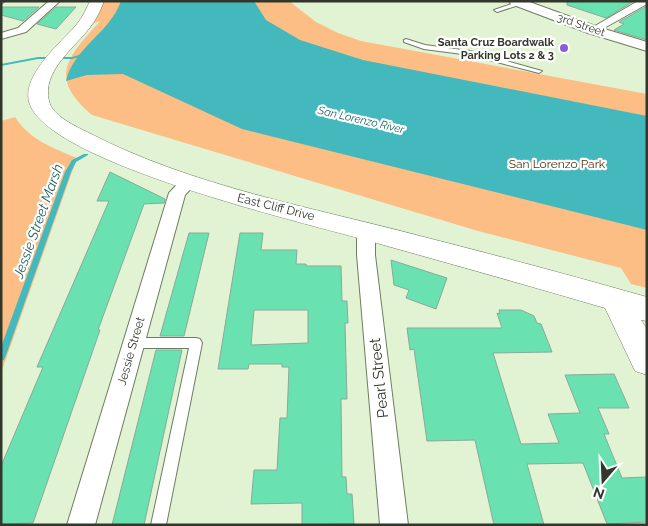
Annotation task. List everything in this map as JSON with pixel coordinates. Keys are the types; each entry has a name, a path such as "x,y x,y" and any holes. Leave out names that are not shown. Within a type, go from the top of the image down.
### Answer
{"main road":[{"name":"East Cliff Drive","path":"96,1 86,21 44,72 40,84 38,96 43,112 64,130 131,160 189,182 245,200 366,230 647,309"},
{"path":"615,300 647,361"}],"street":[{"path":"1,36 22,30 56,1"},
{"path":"593,30 645,1"},
{"name":"3rd Street","path":"518,2 647,48"},
{"path":"1,24 22,30"},
{"name":"Jessie Street","path":"80,525 177,193 189,182"},
{"name":"Pearl Street","path":"366,230 366,255 394,525"}],"lane":[{"path":"497,10 518,2"},
{"path":"406,41 424,47 470,53 539,71"},
{"path":"133,343 196,343 158,525"}],"green space":[{"name":"San Lorenzo Park","path":"102,1 289,1 316,22 338,33 361,41 647,94 647,288 631,284 621,268 478,231 92,115 78,102 66,78 67,67 72,57 100,21 92,24 97,18"},
{"name":"Jessie Street Marsh","path":"15,117 35,137 51,147 77,158 1,373 1,121"}],"water":[{"name":"San Lorenzo Park","path":"121,1 254,1 266,20 300,40 363,60 647,116 647,230 242,129 123,74 87,75 66,81 76,59 109,22"}],"building":[{"path":"567,1 634,1 606,18 567,5"},
{"path":"647,6 647,40 614,30 624,24 619,22"},
{"path":"1,7 39,7 23,21 1,15"},
{"path":"56,7 76,7 56,29 37,24"},
{"path":"110,172 165,199 164,203 144,204 98,330 100,330 33,523 1,524 1,466 43,367 37,367 109,201 97,201"},
{"path":"189,233 209,233 184,336 160,336"},
{"path":"240,233 263,233 261,250 297,250 296,264 306,264 306,266 341,266 342,301 347,301 348,323 345,323 347,399 341,399 342,477 346,477 347,494 352,494 354,524 302,525 302,503 251,504 254,470 277,470 280,418 287,418 289,367 282,367 282,364 249,364 248,369 218,369","holes":["254,310 308,310 308,343 251,345"]},
{"path":"391,260 447,278 436,309 406,298 409,290 394,285"},
{"path":"499,310 521,310 534,316 537,323 541,324 552,352 493,353 521,444 559,443 548,414 580,413 565,375 614,374 629,408 598,408 609,434 604,434 622,478 647,477 647,522 607,524 583,463 527,464 544,525 494,525 475,440 427,441 414,349 410,350 407,328 502,328 497,313 500,314"},
{"path":"156,350 182,350 144,525 112,525"}],"waterway":[{"path":"1,65 38,58 72,58 86,54"},
{"name":"Jessie Street Marsh","path":"1,358 68,172 74,161 86,155"}],"place":[{"name":"Santa Cruz Boardwalk Parking Lots 2 & 3","path":"564,48"}],"water label":[{"name":"San Lorenzo River","path":"361,120"}]}
